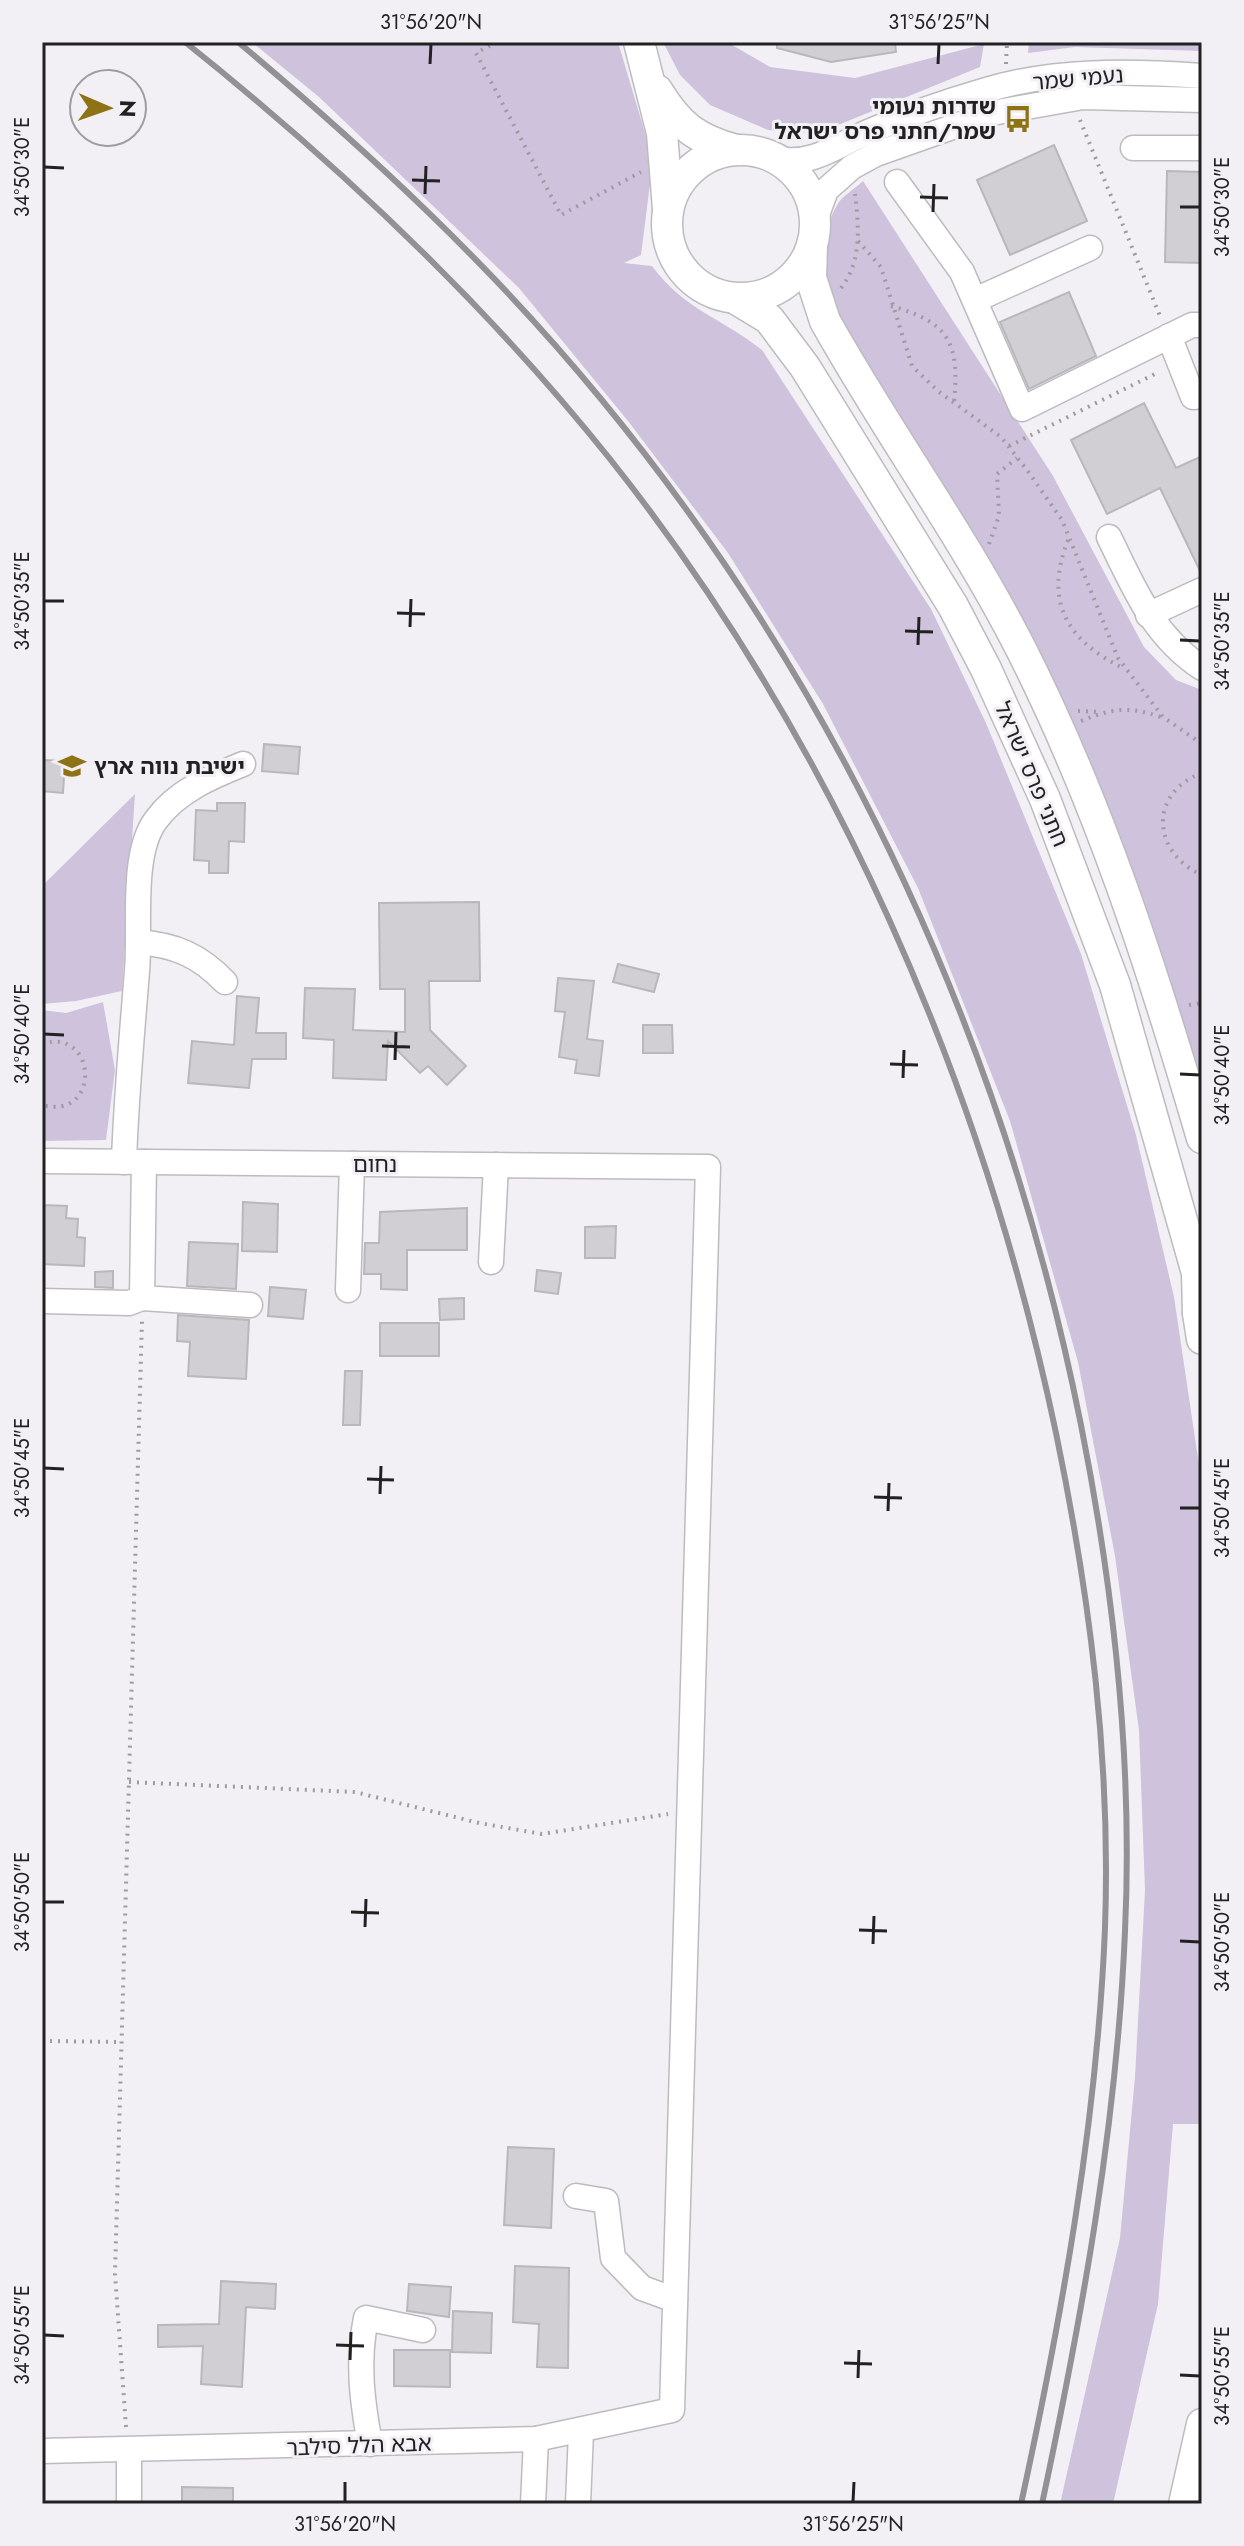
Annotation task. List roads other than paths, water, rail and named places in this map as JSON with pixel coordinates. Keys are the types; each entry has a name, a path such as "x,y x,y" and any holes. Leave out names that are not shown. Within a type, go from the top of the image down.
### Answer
{"main road":[{"path":"639,43 650,77 682,124 704,141 736,150 758,152 777,159 797,175 809,196 814,232 804,263 783,285 756,297 736,299 715,294 697,284 682,269 672,250 662,133 639,43"},
{"path":"669,214 679,184 694,167 714,155 736,150"},
{"name":"חתני פרס ישראל","path":"814,232 811,278 839,346 972,561 1022,651 1065,745 1152,972 1202,1138"},
{"name":"חתני פרס ישראל","path":"736,299 769,319 805,367 953,606 1018,737 1055,825 1115,985 1197,1273 1201,1317"},
{"path":"1184,2504 1202,2424"}],"street":[{"name":"נעמי שמר","path":"777,159 794,163 814,158 866,133 986,90 1081,74 1202,76"},
{"name":"נעמי שמר","path":"814,232 826,190 852,167 876,154 992,113 1071,99 1142,96 1202,100"},
{"path":"1133,148 1202,148"},
{"path":"897,182 962,272 1022,409 1192,325 1202,325"},
{"path":"975,300 1090,248"},
{"path":"1169,336 1193,397 1202,396"},
{"path":"1109,537 1148,615 1177,651 1202,668"},
{"path":"1148,615 1202,590"},
{"path":"142,1298 127,1060 138,942 138,895 145,848 154,822 204,780 243,764"},
{"path":"138,942 178,948 205,961 225,982"},
{"name":"נחום","path":"42,1161 708,1167 675,2300"},
{"path":"348,1290 352,1164"},
{"path":"491,1262 496,1165"},
{"path":"42,1301 129,1303 142,1298 250,1305"},
{"path":"576,2196 606,2201 613,2258 642,2288 675,2300"},
{"name":"אבא הלל סילבר","path":"42,2451 536,2439 581,2432 672,2410 675,2300"},
{"path":"370,2444 360,2386 359,2350 366,2318 423,2330"},
{"path":"578,2504 581,2432"},
{"path":"533,2504 536,2439"},
{"path":"129,2451 129,2504"}],"railway":[{"path":"185,42 299,137 462,291 610,459 690,567 764,681 830,798 889,920 941,1044 987,1172 1025,1302 1068,1495 1096,1679 1105,1803 1105,1928 1101,2001 1086,2146 1050,2362 1021,2504"},
{"path":"238,42 335,125 473,257 601,399 689,513 768,631 840,755 904,882 961,1013 1009,1148 1049,1285 1093,1487 1112,1613 1126,1804 1127,1868 1121,2003 1106,2148 1084,2291 1042,2504"}],"place":[{"name":"שדרות נעומי שמר/חתני פרס ישראל","path":"1018,119"},
{"name":"ישיבת נווה ארץ","path":"72,766"}]}
